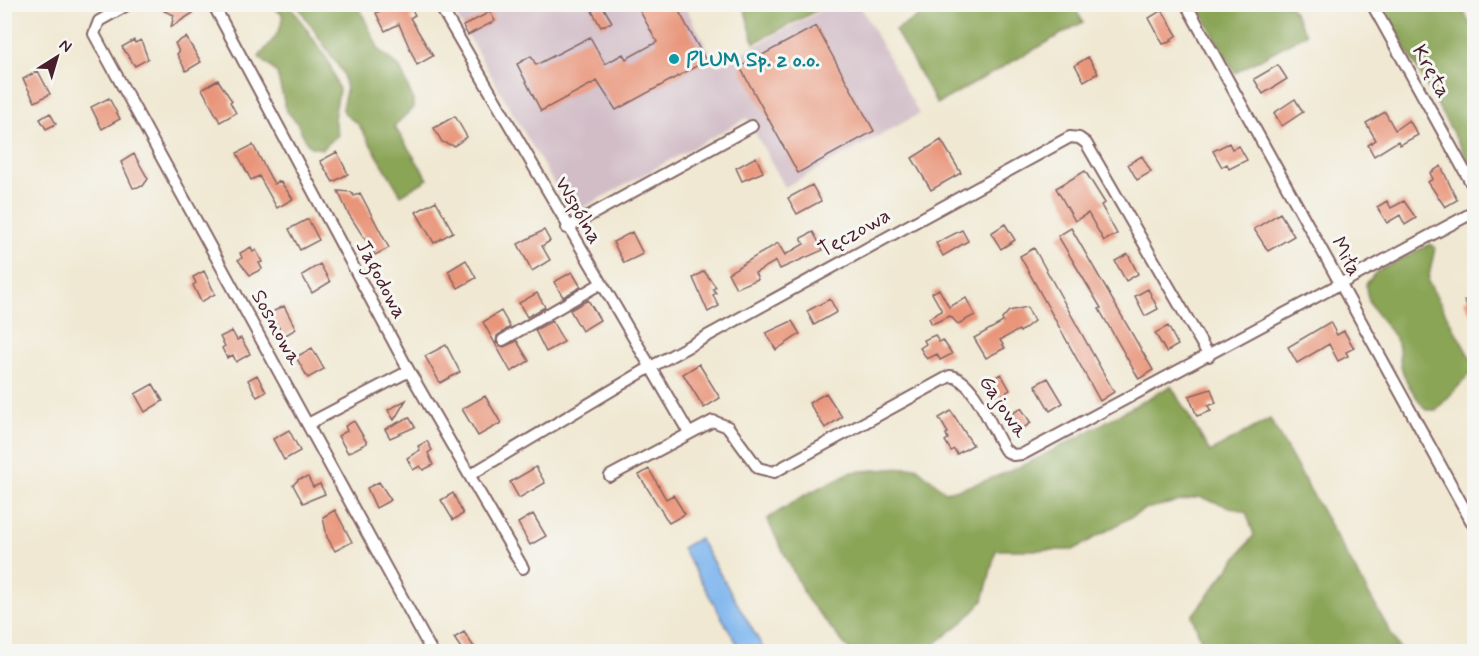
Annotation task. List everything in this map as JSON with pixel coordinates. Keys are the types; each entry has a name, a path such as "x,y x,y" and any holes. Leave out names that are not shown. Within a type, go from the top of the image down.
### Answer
{"street":[{"name":"Sosnowa","path":"129,4 99,21 94,34 432,651"},
{"name":"Jagodowa","path":"213,4 409,371 523,568"},
{"name":"Wspólna","path":"438,4 689,433"},
{"name":"Miła","path":"1186,4 1474,526"},
{"name":"Kręta","path":"1372,4 1474,188"},
{"path":"567,228 752,126"},
{"name":"Tęczowa","path":"470,475 649,368 1071,137 1079,138 1086,143 1209,356"},
{"name":"Gajowa","path":"610,476 708,423 723,423 758,468 774,472 944,378 957,377 967,384 1005,450 1018,455 1209,356 1474,212"},
{"path":"503,340 600,284"},
{"path":"308,424 409,371"}],"shaded area":[{"path":"480,5 684,5 717,66 832,5 860,5 919,114 785,187 747,118 579,210 567,206 457,17"}],"green space":[{"path":"941,4 1073,5 1083,22 937,104 895,30"},
{"path":"269,5 290,5 329,62 339,90 334,119 338,135 322,149 311,147 306,141 297,123 286,110 277,73 259,57 281,26 282,14"},
{"path":"297,5 358,5 379,50 400,68 413,99 413,108 394,126 428,179 401,195 359,125 346,115 342,108 346,91 343,73"},
{"path":"747,5 827,5 754,43 744,7"},
{"path":"1197,5 1290,5 1306,34 1235,73"},
{"path":"1382,5 1460,5 1474,31 1474,171"},
{"path":"1430,244 1435,248 1428,281 1474,365 1474,370 1436,410 1426,410 1414,394 1401,365 1397,341 1369,301 1366,284 1376,272"},
{"path":"1171,386 1210,452 1270,419 1401,651 1205,651 1192,616 1254,535 1246,512 1199,497 1145,509 1073,550 996,550 983,601 966,619 926,651 850,651 807,599 767,519 805,495 851,472 916,467 946,492 974,484 1032,461"}],"water":[{"path":"699,538 765,651 741,651 682,548"}],"building":[{"path":"177,4 188,4 193,13 171,27 174,15 164,11"},
{"path":"383,4 398,4 400,9 409,5 415,15 410,18 433,56 417,65 399,24 385,31 376,13 385,8"},
{"name":"PLUM Sp. z o.o.","path":"636,4 675,4 706,61 616,110 597,81 541,111 517,64 531,56 536,65 590,37 605,64 623,54 626,59 657,42"},
{"path":"602,5 612,22 601,27 592,11"},
{"path":"1162,10 1177,35 1171,39 1173,41 1163,44 1149,18"},
{"path":"490,12 495,21 468,35 463,26"},
{"path":"816,26 874,131 798,173 740,67"},
{"path":"186,37 201,62 186,71 177,54 179,52 175,43"},
{"path":"134,40 135,43 141,40 148,59 135,66 122,47"},
{"path":"1088,57 1098,73 1084,81 1075,65"},
{"path":"1278,65 1287,79 1263,94 1254,79"},
{"path":"38,71 50,94 35,102 23,79"},
{"path":"218,80 232,101 230,102 236,113 220,122 202,89"},
{"path":"109,98 120,119 102,129 91,107"},
{"path":"1295,99 1303,112 1282,126 1274,113"},
{"path":"1385,112 1395,130 1409,120 1418,135 1400,145 1398,141 1374,156 1368,145 1376,140 1366,123"},
{"path":"50,113 56,124 46,129 40,119"},
{"path":"455,116 467,137 454,146 442,142 434,128"},
{"path":"941,140 961,173 931,190 912,158"},
{"path":"1229,143 1232,149 1239,146 1247,160 1229,169 1227,164 1222,167 1213,151"},
{"path":"253,145 274,184 280,181 293,199 277,208 259,176 251,180 237,153"},
{"path":"337,152 348,174 333,182 320,161"},
{"path":"134,154 148,179 143,186 133,188 121,162"},
{"path":"1142,156 1151,172 1137,180 1128,164"},
{"path":"756,157 763,172 742,181 736,168"},
{"path":"1441,166 1457,200 1445,207 1428,182 1433,179 1430,173"},
{"path":"1085,171 1105,203 1101,205 1117,234 1104,241 1088,213 1075,221 1056,188"},
{"path":"812,185 821,201 797,214 788,198"},
{"path":"338,191 351,192 354,196 360,193 389,248 375,255 348,213"},
{"path":"436,201 453,232 434,243 416,212"},
{"path":"1387,201 1391,208 1404,201 1416,218 1405,225 1400,215 1387,223 1377,207"},
{"path":"1280,213 1294,236 1268,251 1254,229"},
{"path":"308,219 319,240 300,250 289,229"},
{"path":"1005,224 1015,240 1001,249 991,233"},
{"path":"1071,228 1153,370 1139,379 1099,309 1101,308 1058,236"},
{"path":"544,230 550,241 542,246 550,260 532,271 518,244"},
{"path":"962,230 968,241 943,256 936,243"},
{"path":"632,232 643,254 624,263 613,242"},
{"path":"813,232 823,250 780,269 776,261 755,273 758,279 736,288 728,273 778,243 785,255 804,244 801,238"},
{"path":"251,247 253,252 256,250 262,262 259,263 262,269 250,275 238,260 242,258 240,253"},
{"path":"1034,248 1114,392 1100,401 1020,256"},
{"path":"1128,254 1138,274 1126,281 1115,261"},
{"path":"466,260 476,278 458,288 448,271"},
{"path":"320,264 330,282 312,293 302,275"},
{"path":"204,271 215,294 201,302 193,285 196,283 193,277"},
{"path":"704,271 716,287 713,289 716,293 713,295 719,306 708,312 693,278"},
{"path":"572,272 581,287 563,297 554,282"},
{"path":"939,289 949,307 966,298 975,315 958,324 950,316 932,324 929,318 942,311 932,293"},
{"path":"1148,289 1158,309 1145,316 1135,296"},
{"path":"537,293 545,307 527,317 519,303"},
{"path":"1474,295 1474,319 1464,301"},
{"path":"830,299 837,312 814,325 807,311"},
{"path":"588,300 600,320 582,331 570,310"},
{"path":"284,306 296,329 284,336 270,313"},
{"path":"1027,307 1034,321 1020,332 1019,330 1000,340 1005,348 986,358 974,338 1003,322 1002,319 1009,311"},
{"path":"501,311 510,327 497,336 496,343 504,347 517,341 529,361 511,372 483,322"},
{"path":"552,321 564,342 546,352 535,330"},
{"path":"792,321 800,334 776,350 766,333"},
{"path":"1330,322 1337,335 1344,331 1354,348 1346,352 1348,356 1338,361 1329,344 1297,363 1288,347"},
{"path":"1168,326 1178,345 1166,352 1155,333"},
{"path":"232,331 237,340 241,338 250,354 236,362 233,355 227,358 222,348 225,346 220,337"},
{"path":"935,335 939,342 943,340 952,354 940,360 937,354 927,359 920,348 926,344 924,340"},
{"path":"446,345 460,372 440,383 425,356"},
{"path":"312,348 324,369 308,378 296,357"},
{"path":"699,364 720,398 704,408 683,374"},
{"path":"1001,374 1010,390 997,398 987,382"},
{"path":"257,375 266,392 257,397 248,380"},
{"path":"1048,378 1063,403 1050,411 1035,385"},
{"path":"153,384 163,401 145,412 135,394"},
{"path":"1211,389 1216,403 1208,406 1211,411 1197,416 1189,396"},
{"path":"826,393 842,417 825,428 809,403"},
{"path":"485,396 501,423 478,436 462,409"},
{"path":"406,400 394,420 388,410"},
{"path":"1021,408 1031,423 1017,432 1008,416"},
{"path":"951,411 973,445 957,454 954,449 951,451 945,441 948,439 946,434 948,433 939,418"},
{"path":"409,417 415,427 390,438 385,429"},
{"path":"354,421 367,443 348,453 338,436 347,431 345,426"},
{"path":"289,430 300,451 284,460 273,439"},
{"path":"427,441 432,450 428,453 433,465 423,470 420,466 413,470 407,458 420,450 418,446"},
{"path":"536,467 545,483 519,498 510,482"},
{"path":"649,469 666,499 673,495 685,514 669,523 639,475"},
{"path":"308,477 313,487 320,484 325,494 303,503 293,485 299,479"},
{"path":"379,482 391,500 376,508 367,488"},
{"path":"453,493 463,514 453,520 441,500"},
{"path":"335,510 352,542 335,551 327,537 323,517"},
{"path":"533,514 546,536 530,545 518,523"},
{"path":"464,632 474,647 463,651 454,638"}],"place":[{"name":"PLUM Sp. z o.o.","path":"674,59"}]}
